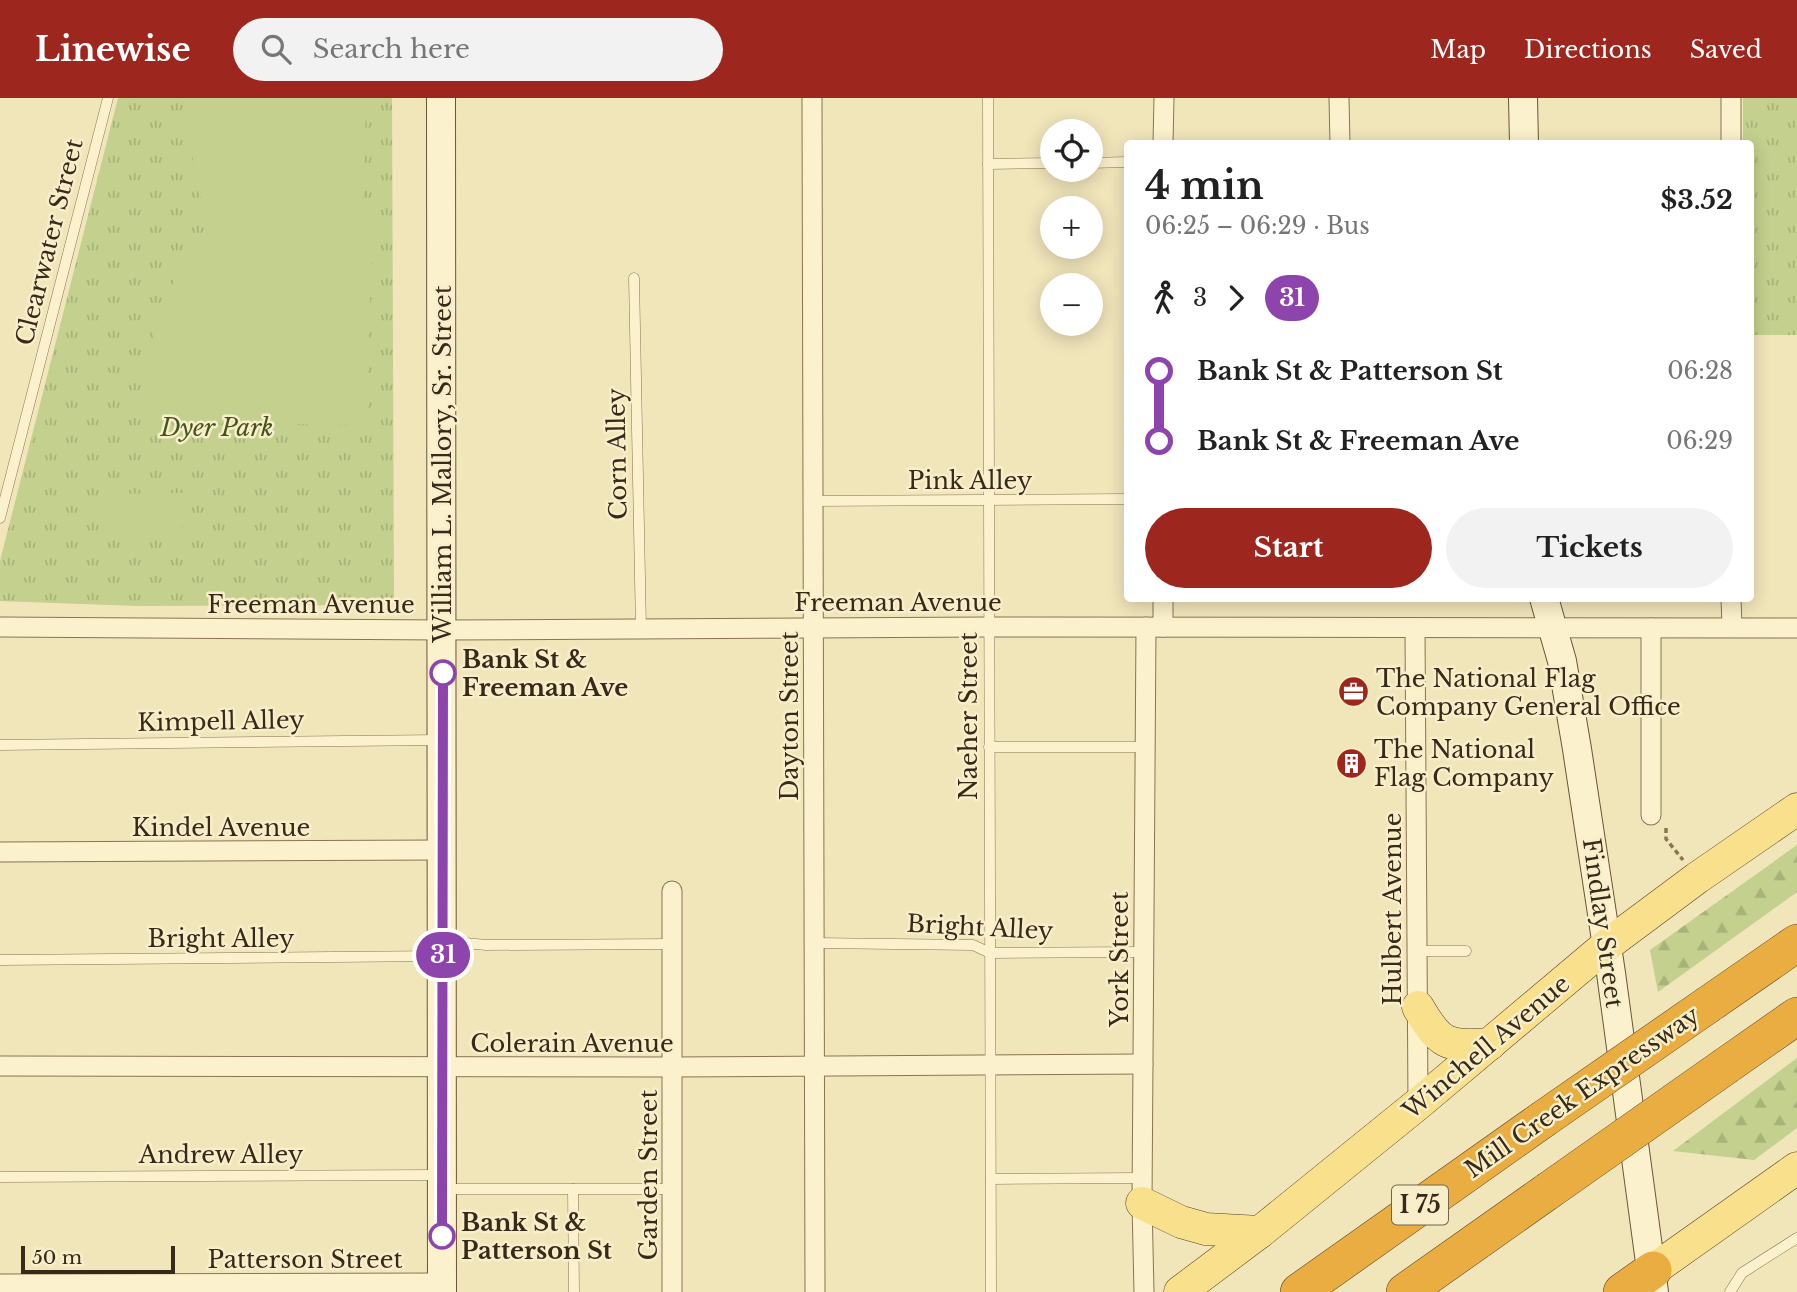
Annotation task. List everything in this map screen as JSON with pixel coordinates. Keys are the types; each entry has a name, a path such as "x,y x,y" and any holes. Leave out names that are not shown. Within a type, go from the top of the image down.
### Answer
{"highway":[{"name":"Mill Creek Expressway","path":"1299,1292 1797,943"},
{"name":"I 75","path":"1405,1292 1797,1016"},
{"path":"1622,1292 1653,1281"}],"main road":[{"name":"Winchell Avenue","path":"1180,1292 1260,1232 1418,1104 1607,945 1797,809"},
{"path":"1418,1007 1429,1027 1443,1040 1460,1046 1490,1044"},
{"path":"1653,1281 1797,1168"},
{"path":"1142,1191 1181,1222 1206,1229 1260,1232"}],"street":[{"name":"William L. Mallory, Sr. Street","path":"441,98 442,1288"},
{"name":"Dayton Street","path":"813,98 815,1292"},
{"path":"1163,140 1164,98"},
{"path":"1339,98 1340,140"},
{"path":"1523,98 1524,140"},
{"path":"1731,98 1731,140"},
{"name":"York Street","path":"1144,1292 1142,1191 1145,747 1154,627 1162,602"},
{"name":"Findlay Street","path":"1545,602 1563,661 1607,945 1653,1281"},
{"path":"1731,602 1732,627"},
{"name":"Freeman Avenue","path":"0,627 443,630 989,626 1797,628"},
{"path":"1651,628 1651,815"},
{"name":"Hulbert Avenue","path":"1415,629 1418,1104"},
{"name":"Kindel Avenue","path":"0,852 443,850"},
{"name":"Garden Street","path":"672,891 672,1292"},
{"name":"Colerain Avenue","path":"0,1066 672,1068 1143,1064"},
{"name":"Patterson Street","path":"0,1284 442,1288"}],"lane":[{"name":"Clearwater Street","path":"0,518 108,98"},
{"name":"Naeher Street","path":"988,98 991,1292"},
{"path":"1103,163 1124,162"},
{"path":"988,164 1040,163"},
{"name":"Corn Alley","path":"634,278 641,628"},
{"name":"Pink Alley","path":"813,501 1124,499"},
{"name":"Kimpell Alley","path":"0,744 443,740"},
{"path":"989,747 1145,747"},
{"name":"Bright Alley","path":"815,943 973,945 990,953 1144,953"},
{"name":"Bright Alley","path":"0,960 443,949 486,945 672,944"},
{"path":"1417,951 1466,951"},
{"name":"Andrew Alley","path":"0,1177 442,1182 573,1189 672,1189"},
{"path":"991,1179 1142,1191"},
{"path":"573,1189 574,1292"},
{"path":"1730,1292 1742,1273 1797,1238"}],"path":[{"path":"1651,815 1666,818 1666,839 1697,878"}],"green space":[{"name":"Dyer Park","path":"118,98 392,98 394,600 387,605 137,606 0,601 0,561"},
{"path":"193,98 366,99 363,220 372,222 367,412 353,425 150,422 149,361 163,305 181,270 193,255 206,242 222,232 195,187 191,137"},
{"path":"1743,98 1797,98 1797,335 1754,335 1754,140 1743,140"},
{"path":"182,493 182,538 108,539 107,494"},
{"path":"1797,845 1797,892 1658,992 1650,950"},
{"path":"1797,1058 1797,1128 1754,1160 1673,1151"}],"bus line":[{"name":"31","path":"442,1236 443,673"}],"place":[{"name":"Bank St & Freeman Ave","path":"443,673"},
{"name":"The National Flag Company General Office","path":"1353,692"},
{"name":"The National Flag Company","path":"1351,763"},
{"name":"Bank St & Patterson St","path":"442,1236"}]}
